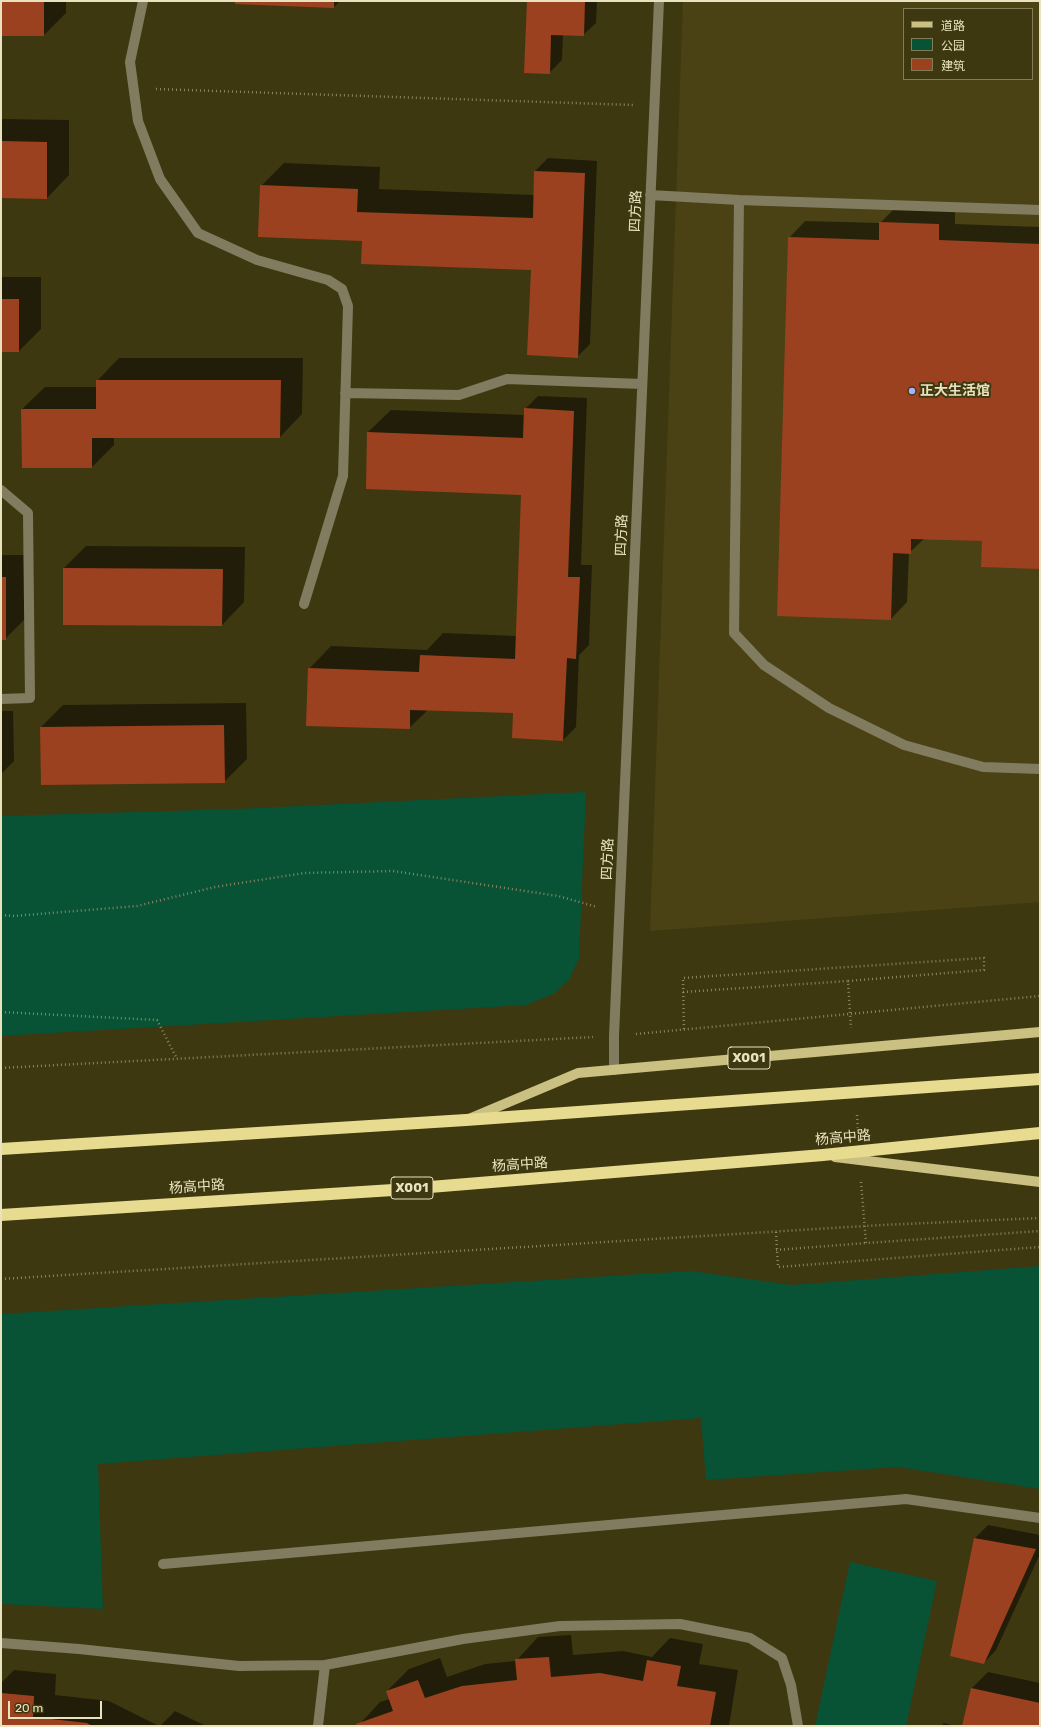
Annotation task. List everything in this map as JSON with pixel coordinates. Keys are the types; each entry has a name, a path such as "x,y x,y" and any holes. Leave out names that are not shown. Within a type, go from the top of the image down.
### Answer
{"highway":[{"name":"X001","path":"1,1149 466,1120 1040,1079"},
{"name":"杨高中路","path":"1,1214 386,1190 823,1155 1040,1133"}],"main road":[{"name":"X001","path":"466,1120 578,1073 1040,1032"},
{"name":"X001","path":"823,1155 1040,1182"}],"street":[{"path":"143,1 130,62 138,121 160,179 198,233 257,260 328,280 342,289 348,306 342,476 304,604"},
{"name":"四方路","path":"614,1070 619,914 658,1"},
{"path":"650,195 740,200 1040,210"},
{"path":"740,200 734,633 764,665 829,708 904,745 983,767 1040,769"},
{"path":"345,393 459,395 507,379 642,384"},
{"path":"1,490 28,513 30,698 1,699"},
{"path":"163,1564 906,1499 1040,1518"},
{"path":"1,1643 86,1650 239,1666 325,1665 463,1639 560,1626 680,1624 750,1638 782,1658 791,1685 798,1726"},
{"path":"318,1726 325,1665"}],"path":[{"path":"134,89 654,106"},
{"path":"1,915 14,916 137,906 215,887 304,873 393,871 558,896 619,914"},
{"path":"684,1029 683,978 726,976"},
{"path":"683,992 848,981"},
{"path":"1,1068 614,1036 1040,996"},
{"path":"1,1012 157,1020 177,1059"},
{"path":"1,1279 776,1232 1040,1218"},
{"path":"776,1232 778,1267 1040,1247"},
{"path":"776,1250 866,1243"}],"shaded area":[{"path":"683,1 1040,1 1040,902 650,931"}],"green space":[{"path":"586,792 579,958 569,980 553,994 526,1005 1,1036 1,816 237,809"},
{"path":"1040,1266 1040,1489 898,1467 706,1480 701,1418 98,1464 103,1609 1,1604 1,1314 691,1271 792,1285"},
{"path":"850,1562 937,1581 906,1726 815,1726"}],"building":[{"path":"1,1 44,1 44,36 1,36"},
{"path":"235,1 334,1 334,8 235,4"},
{"path":"527,1 585,1 584,36 551,35 550,74 524,73"},
{"path":"1,141 47,142 47,199 1,198"},
{"path":"534,171 585,173 578,358 527,355 531,270 361,264 362,241 258,237 260,185 358,189 357,212 533,218"},
{"name":"正大生活馆","path":"879,222 939,224 939,240 1040,244 1040,569 981,567 982,541 911,539 911,554 893,553 891,620 777,616 788,237 879,240"},
{"path":"1,299 19,299 19,352 1,352"},
{"path":"96,380 281,380 280,438 92,438 92,468 22,468 21,409 96,409"},
{"path":"524,408 574,411 568,577 580,577 576,659 567,658 563,741 512,738 513,713 410,710 410,729 306,726 308,668 419,672 420,655 515,659 521,495 366,489 367,432 523,438"},
{"path":"63,568 223,569 222,626 63,625"},
{"path":"1,577 6,577 6,640 1,640"},
{"path":"224,725 225,783 41,785 40,727"},
{"path":"974,1538 1036,1549 984,1664 950,1656"},
{"path":"549,1657 551,1677 600,1673 643,1681 647,1660 681,1666 677,1686 716,1692 710,1726 357,1726 356,1724 393,1711 386,1691 418,1680 425,1698 462,1686 517,1680 515,1659"},
{"path":"971,1688 1040,1703 1040,1726 962,1726"},
{"path":"1,1693 34,1696 33,1717 87,1723 92,1726 1,1726"}],"place":[{"name":"正大生活馆","path":"912,391"}]}
